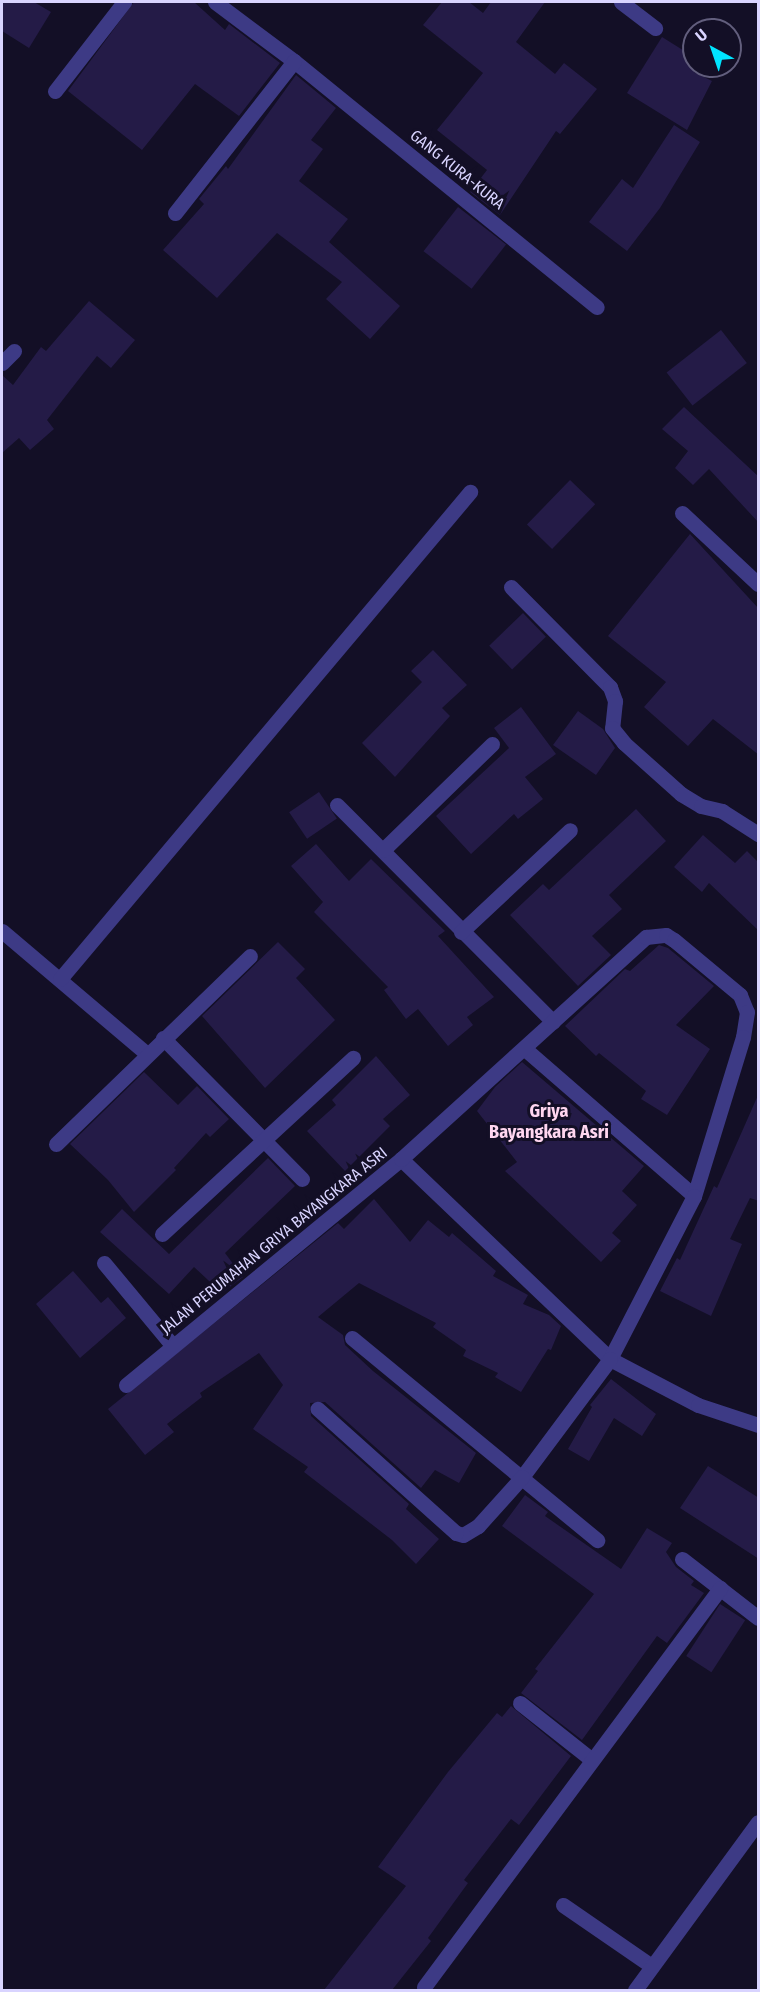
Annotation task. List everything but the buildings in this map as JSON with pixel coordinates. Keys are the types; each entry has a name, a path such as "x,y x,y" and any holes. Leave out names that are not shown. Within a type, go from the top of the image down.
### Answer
{"street":[{"path":"55,91 124,2"},
{"name":"GANG KURA-KURA","path":"215,2 294,60 597,307"},
{"path":"621,2 655,28"},
{"path":"175,213 294,60"},
{"path":"2,363 14,351"},
{"path":"60,979 470,492"},
{"path":"682,513 759,584"},
{"path":"511,587 610,687 615,700 612,728 624,743 681,794 701,806 722,811 759,834"},
{"path":"383,850 492,744"},
{"path":"337,804 460,932 553,1022"},
{"path":"460,932 570,830"},
{"path":"2,931 147,1054"},
{"path":"318,1409 463,1536 478,1526 522,1477 610,1359 694,1196 743,1037 747,1012 740,995 691,951 666,935 656,934 631,948 525,1049 401,1159"},
{"path":"56,1144 250,956"},
{"path":"163,1038 302,1179"},
{"path":"525,1049 694,1196"},
{"path":"162,1234 353,1058"},
{"name":"JALAN PERUMAHAN GRIYA BAYANGKARA ASRI","path":"126,1384 401,1159 610,1359 699,1405 759,1425"},
{"path":"104,1263 173,1346"},
{"path":"352,1338 597,1540"},
{"path":"682,1559 759,1618"},
{"path":"424,1987 720,1588"},
{"path":"519,1702 591,1759"},
{"path":"635,1990 650,1965 759,1822"},
{"path":"563,1905 650,1965"}],"district":[{"name":"Griya Bayangkara Asri","path":"549,1122"}]}
